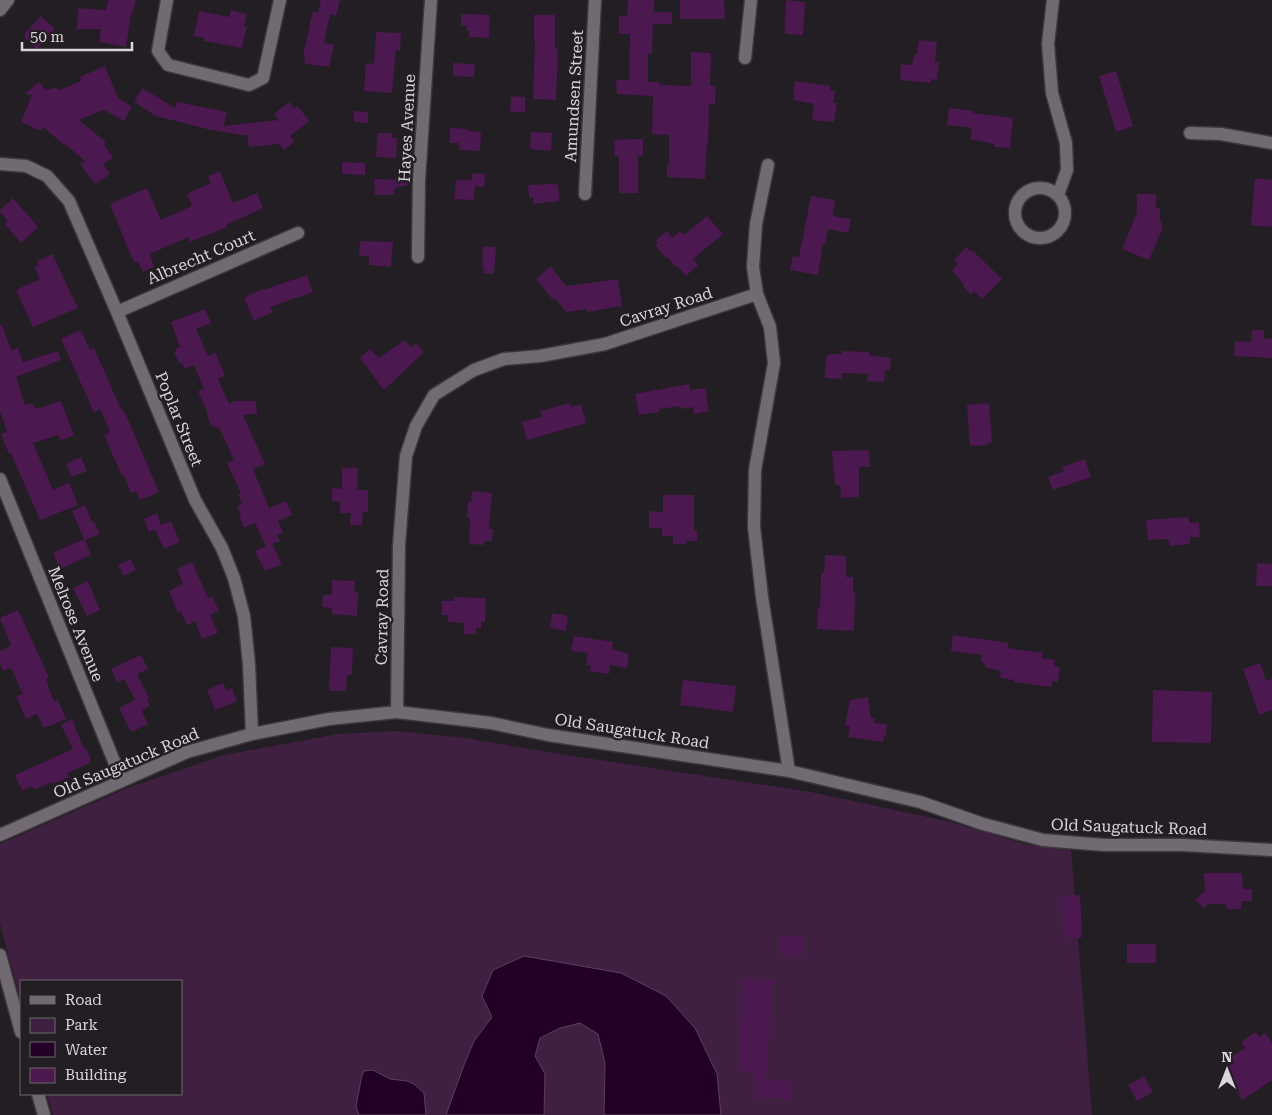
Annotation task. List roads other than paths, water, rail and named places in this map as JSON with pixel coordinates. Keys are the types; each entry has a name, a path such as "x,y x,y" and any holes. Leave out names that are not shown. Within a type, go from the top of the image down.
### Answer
{"street":[{"path":"0,10 8,0"},
{"path":"167,0 158,51 168,65 249,85 263,78 280,0"},
{"name":"Hayes Avenue","path":"418,257 420,180 431,0"},
{"name":"Amundsen Street","path":"585,194 595,0"},
{"path":"745,58 751,0"},
{"path":"1053,0 1048,44 1052,93 1066,143 1068,170 1058,195 1066,210 1065,218 1062,226 1049,236 1040,238 1031,236 1023,231 1015,216 1019,199 1026,192 1034,188 1051,190 1058,195"},
{"path":"1190,133 1221,134 1272,143"},
{"name":"Poplar Street","path":"0,164 26,166 47,176 69,201 118,312 195,500 222,548 234,578 244,616 249,664 252,734"},
{"path":"768,165 756,224 753,267 757,294 770,327 774,363 755,470 754,527 762,597 789,771"},
{"name":"Albrecht Court","path":"118,312 298,233"},
{"name":"Cavray Road","path":"397,712 399,544 406,456 416,426 434,395 474,370 504,359 540,356 605,344 757,294"},
{"name":"Melrose Avenue","path":"0,479 122,781"},
{"name":"Old Saugatuck Road","path":"0,835 188,752 252,734 330,719 397,712 491,723 548,735 789,771 920,802 982,824 1043,840 1104,845 1183,845 1272,850"},
{"path":"0,955 20,1028"},
{"path":"38,1095 44,1115"}],"water":[{"path":"524,956 621,973 666,996 695,1028 717,1074 721,1115 604,1115 605,1063 598,1034 580,1023 560,1028 540,1038 535,1056 545,1074 544,1115 446,1115 474,1041 492,1017 482,996 493,970"},
{"path":"373,1070 390,1079 407,1081 414,1084 424,1093 426,1115 359,1115 356,1106 362,1075 364,1071"}]}
